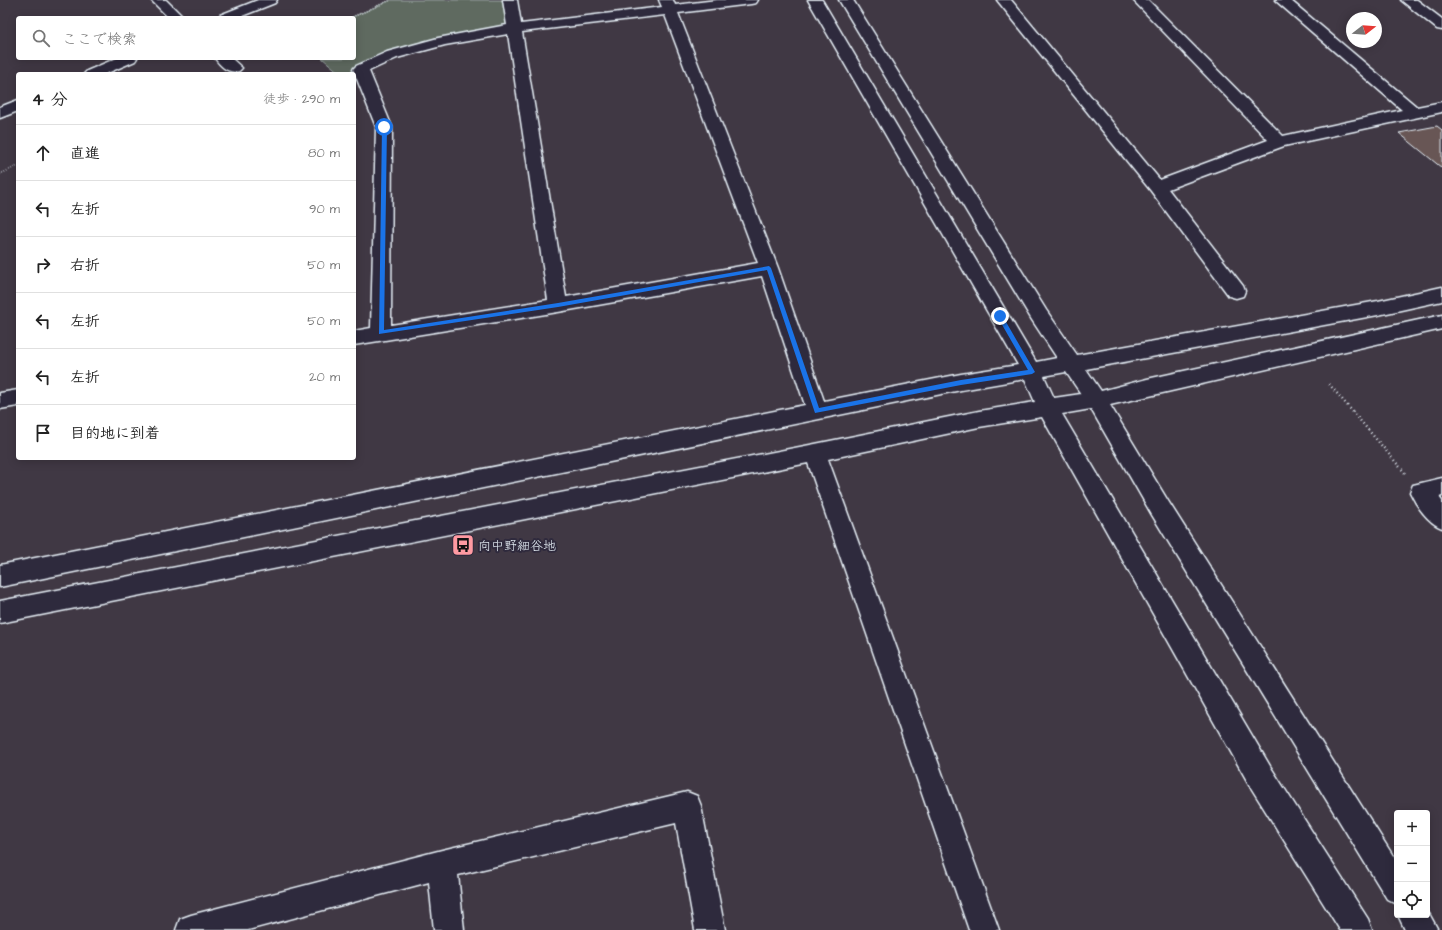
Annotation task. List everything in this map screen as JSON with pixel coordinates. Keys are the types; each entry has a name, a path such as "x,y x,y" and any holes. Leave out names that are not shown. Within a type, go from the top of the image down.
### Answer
{"street":[{"path":"158,0 175,16"},
{"path":"230,16 270,0"},
{"path":"510,0 558,305"},
{"path":"355,71 392,55 443,41 668,5 751,0"},
{"path":"815,0 1032,372 1048,408 1260,776 1357,930"},
{"path":"846,0 1039,315 1096,400 1160,508 1394,884"},
{"path":"1004,0 1157,187 1236,291"},
{"path":"1140,0 1279,142"},
{"path":"1282,0 1414,112"},
{"path":"1408,0 1442,26"},
{"path":"668,5 769,268 817,411"},
{"path":"97,72 125,60"},
{"path":"224,60 234,68"},
{"path":"356,73 384,127 381,333"},
{"path":"0,113 16,107"},
{"path":"1157,187 1279,142 1442,107"},
{"path":"356,338 558,305 769,268"},
{"path":"0,576 961,382 1032,372 1071,363 1355,313 1442,294"},
{"path":"0,612 815,453 979,419 1096,400 1442,322"},
{"path":"0,401 16,398"},
{"path":"815,453 984,930"},
{"path":"1442,487 1421,492 1442,518"},
{"path":"191,930 442,864 687,806 710,930"},
{"path":"442,864 449,930"},
{"path":"1415,918 1423,930"}],"path":[{"path":"355,16 391,0"},
{"path":"0,174 16,167"},
{"path":"1329,384 1421,492"}],"green space":[{"path":"391,0 510,0 515,29 392,55 354,72 339,72 324,60 356,60 356,16 355,16"}],"building":[{"path":"1437,126 1442,130 1442,168 1399,133"}],"place":[{"name":"向中野細谷地","path":"463,545"}],"route":[{"path":"384,127 381,333 558,305 769,268 817,411 961,382 1032,372 1000,316"}]}
